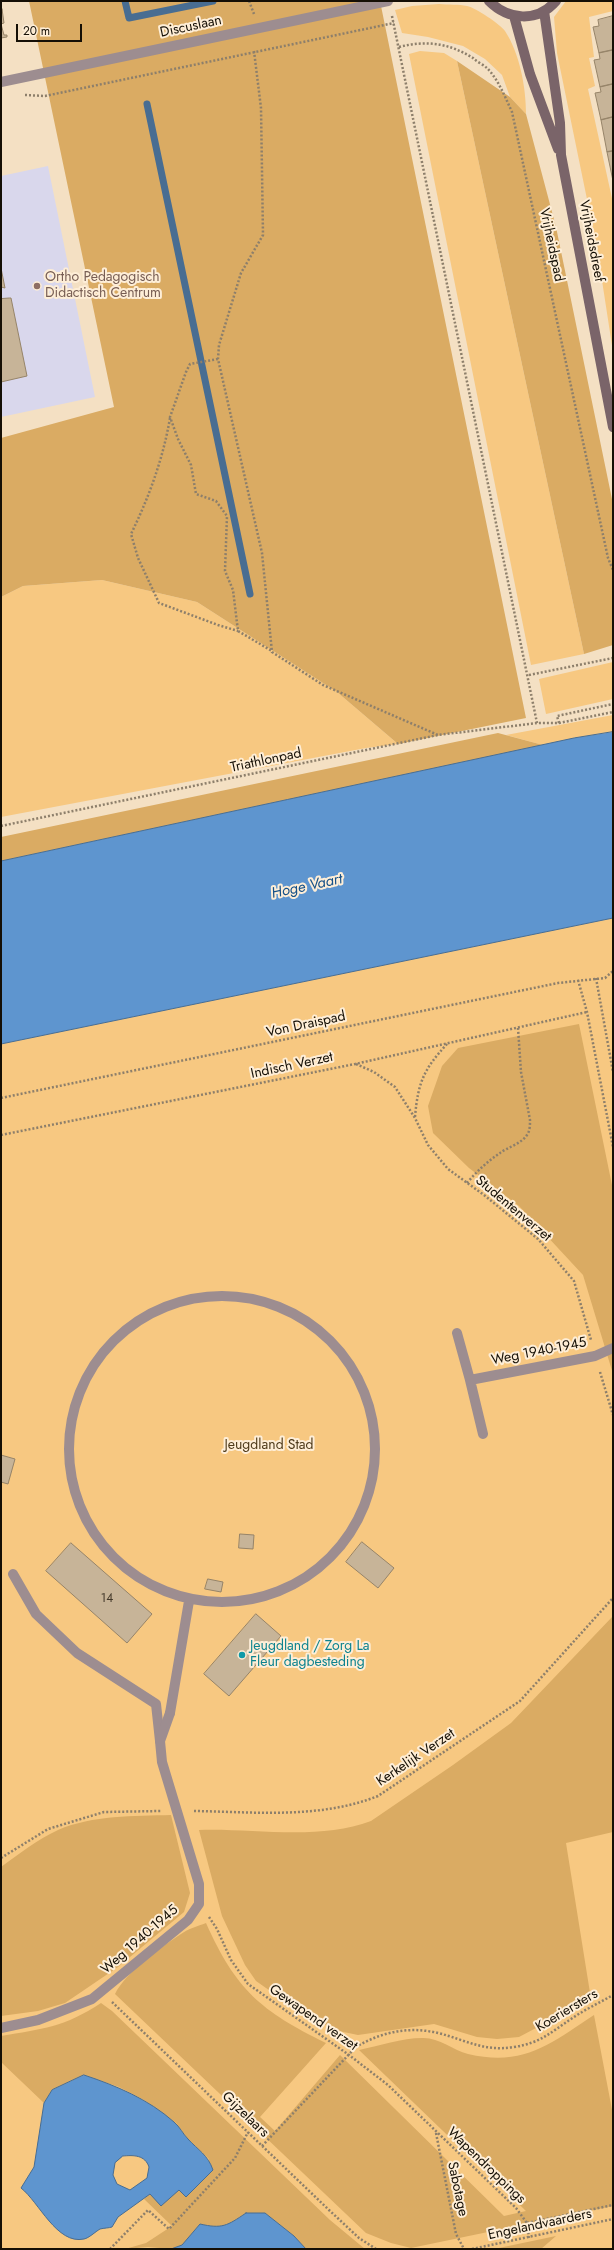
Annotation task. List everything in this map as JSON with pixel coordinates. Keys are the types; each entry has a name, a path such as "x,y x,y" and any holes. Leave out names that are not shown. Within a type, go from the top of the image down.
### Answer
{"main road":[{"path":"489,1 501,11 514,16 534,15 544,11 556,1"},
{"name":"Vrijheidsdreef","path":"544,11 560,123 561,155 613,427"},
{"name":"Vrijheidsdreef","path":"514,16 530,74 561,155"}],"street":[{"name":"Discuslaan","path":"1,82 389,5"},
{"path":"221,1294 272,1302 318,1327 352,1366 373,1413 376,1465 362,1515 332,1558 290,1588 240,1603 189,1601 142,1582 104,1550 100,1544 79,1507 68,1459 73,1409 94,1363 118,1337 128,1327 171,1303 221,1294"},
{"path":"457,1332 482,1434"},
{"name":"Weg 1940-1945","path":"470,1380 595,1356 613,1348"},
{"path":"13,1574 36,1614 77,1653 156,1704 160,1741"},
{"name":"Weg 1940-1945","path":"1,2028 53,2015 92,1999 188,1920 199,1904 199,1884 162,1762 160,1741 170,1713 189,1601"}],"path":[{"path":"389,5 399,47 537,723"},
{"path":"23,95 45,96 254,51 394,23"},
{"name":"Vrijheidspad","path":"399,47 414,43 438,43 462,52 487,68 500,86 512,112 608,558 613,570"},
{"path":"254,51 261,108 263,235 240,273 219,345 218,359 262,553 272,652"},
{"path":"218,359 190,364 186,372 170,418 166,444 146,504 131,534 138,558 159,603 238,631 323,685 438,735"},
{"path":"170,418 178,439 191,465 196,494 216,501 227,516 226,571 233,590 238,631"},
{"path":"528,675 613,658"},
{"path":"559,723 557,716 613,704"},
{"name":"Triathlonpad","path":"1,826 438,735 537,723 559,723 613,712"},
{"name":"Von Draispad","path":"1,1098 558,982 605,978 613,971"},
{"path":"596,978 613,1072"},
{"path":"578,980 587,1012 613,1147"},
{"name":"Indisch Verzet","path":"1,1135 355,1064 587,1012"},
{"path":"467,1182 491,1160 520,1142 527,1135 530,1128 530,1120 521,1072 518,1028"},
{"path":"415,1118 417,1092 431,1062 448,1043"},
{"name":"Studentenverzet","path":"355,1064 374,1072 395,1086 415,1118 428,1145 448,1168 538,1239 574,1281 613,1415"},
{"name":"Kerkelijk Verzet","path":"1,1858 48,1829 104,1812 320,1812 357,1804 378,1796 520,1701 613,1598"},
{"name":"Gewapend verzet","path":"199,1904 217,1929 231,1960 248,1984 388,2085 436,2132"},
{"name":"Gijzelaars","path":"101,1993 137,2024 262,2146 360,2238 376,2249"},
{"name":"Koeriersters","path":"262,2146 348,2055 367,2040 389,2032 415,2030 438,2033 476,2047 494,2049 514,2048 547,2037 571,2019 613,1995"},
{"path":"110,2249 148,2210 169,2229 235,2158 248,2132"},
{"name":"Wapendroppings","path":"436,2132 516,2208 527,2224 529,2238"},
{"name":"Sabotage","path":"436,2132 456,2234 464,2249"},
{"path":"527,2224 613,2206"},
{"name":"Engelandvaarders","path":"472,2249 613,2219"}],"shaded area":[{"path":"29,1 380,1 526,718 398,744 337,692 197,602 102,580 23,586 1,597 1,438 114,407"},
{"path":"457,61 510,97 526,114 556,227 613,504 613,645 584,654"},
{"name":"Ortho Pedagogisch Didactisch Centrum","path":"48,166 95,397 1,417 1,176"},
{"path":"498,733 543,745 1,861 1,837"},
{"path":"579,1024 613,1190 613,1374 583,1275 519,1206 469,1168 433,1133 428,1106 442,1066 458,1048"},
{"path":"613,1616 613,1832 566,1843 591,1999 519,2037 497,2039 477,2037 434,2024 358,2035 334,2030 286,2002 256,1981 245,1965 222,1916 199,1830 286,1832 330,1831 371,1821 511,1723"},
{"path":"171,1815 190,1893 184,1912 118,1967 65,2003 38,2011 1,2016 1,1867 43,1838 71,1825 85,1821 114,1817"},
{"path":"206,1923 228,1966 253,1996 267,2009 284,2020 326,2043 260,2117 275,2131 340,2055 504,2216 526,2211 359,2050 407,2039 428,2038 468,2054 488,2057 521,2055 550,2044 594,2015 613,2115 613,2206 411,2248 391,2243 366,2233 115,1994 127,1977 154,1953 184,1932"},
{"path":"101,2003 112,2011 330,2220 365,2249 306,2249 294,2236 265,2213 246,2213 228,2225 217,2228 200,2224 182,2245 171,2249 148,2247 125,2249 146,2243 172,2226 144,2199 150,2194 179,2190 186,2197 209,2159 188,2139 176,2123 144,2100 119,2087 84,2075 52,2090 44,2103 1,2062 1,2036 53,2026 76,2017"},
{"path":"556,2236 541,2249 494,2249"}],"green space":[{"path":"566,1 613,1 613,11 589,17 594,57 589,58 595,86 588,89 613,203 613,352 597,248 557,53 554,17"},
{"path":"439,4 471,7 482,13 505,31 515,50 521,71 525,93 526,114 510,97 502,75 485,59 463,46 428,37 402,33 395,10 412,6"},
{"path":"420,51 444,53 457,61 584,654 531,665 409,54"},
{"path":"102,580 197,602 337,692 398,744 366,748 1,817 1,597 23,586"},
{"path":"613,662 613,699 546,714 539,679"},
{"path":"613,715 613,732 543,745 506,735"},
{"name":"Jeugdland Stad","path":"613,918 613,2249 1,2249 1,1044"}],"water":[{"name":"Hoge Vaart","path":"613,732 613,918 1,1044 1,861 574,738"},
{"path":"84,2075 132,2094 154,2106 176,2124 186,2137 206,2156 213,2170 186,2197 179,2190 161,2206 150,2194 118,2217 112,2227 100,2229 84,2239 74,2239 65,2236 49,2221 28,2194 21,2188 34,2167 44,2103 52,2090","holes":["123,2156 135,2156 142,2158 149,2167 147,2178 130,2190 117,2184 113,2175 115,2163"]},
{"path":"246,2213 265,2213 294,2236 306,2249 171,2249 182,2245 200,2224 219,2226 229,2224"}],"building":[{"path":"2,9 4,23 1,24"},
{"path":"613,16 613,50 599,53 593,27 599,26 598,20"},
{"path":"1,26 4,35 7,35 7,37 1,38"},
{"path":"613,50 613,84 600,87 594,60 600,59 599,53"},
{"path":"613,84 613,117 601,120 595,93 601,92 600,87"},
{"path":"613,117 613,151 607,152 601,120"},
{"path":"613,151 613,181 607,152"},
{"path":"1,268 5,288 1,287"},
{"path":"11,298 27,376 1,382 1,299"},
{"path":"1,1455 15,1459 8,1484 1,1482"},
{"path":"240,1534 254,1535 253,1549 239,1548"},
{"path":"362,1542 394,1568 378,1588 346,1562"},
{"path":"71,1543 152,1614 127,1643 46,1571"},
{"path":"208,1579 223,1582 221,1592 205,1589"},
{"name":"Jeugdland / Zorg La Fleur dagbesteding","path":"256,1614 281,1636 229,1696 204,1674"}],"waterway":[{"path":"125,1 129,18 213,1"},
{"path":"147,104 250,594"}],"place":[{"name":"Ortho Pedagogisch Didactisch Centrum","path":"37,286"},
{"name":"Jeugdland / Zorg La Fleur dagbesteding","path":"242,1655"}]}
